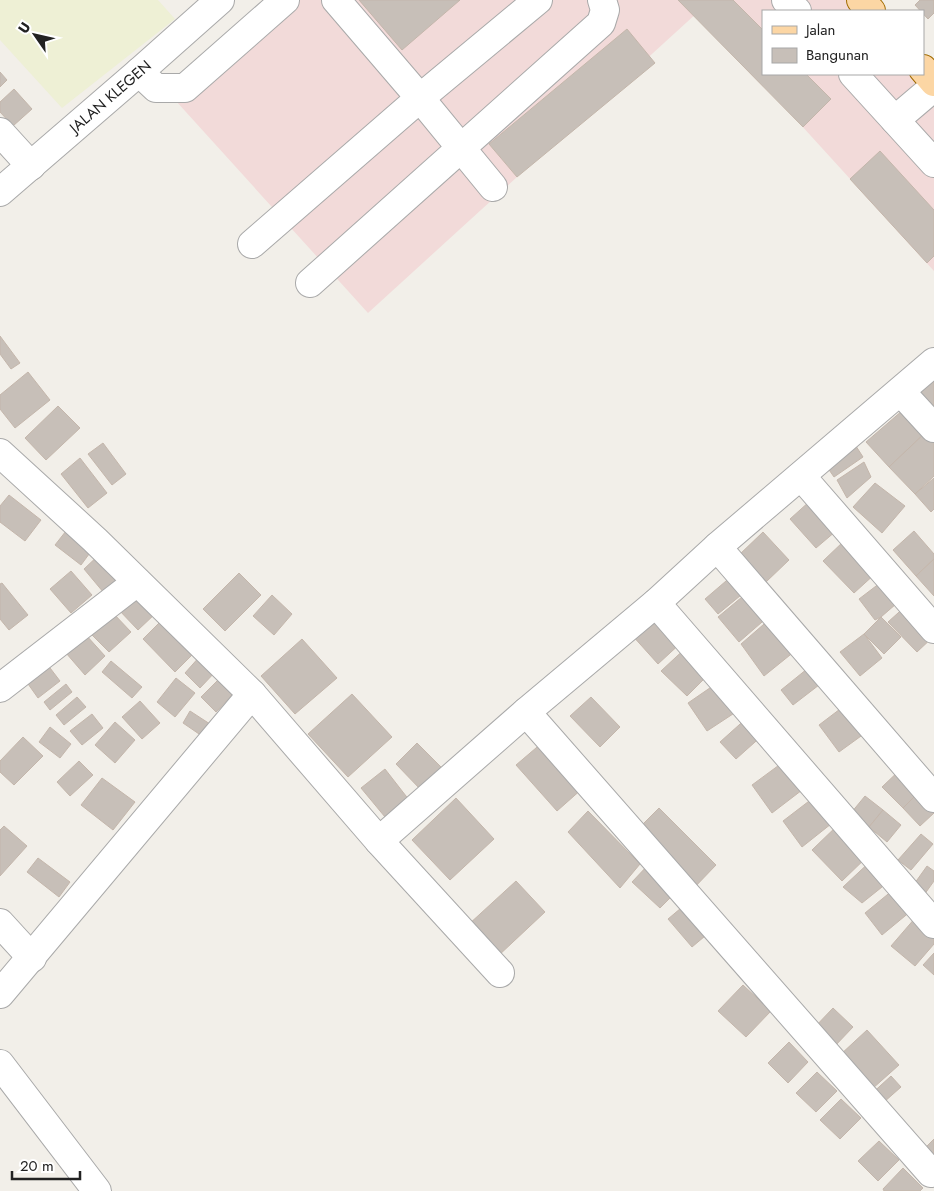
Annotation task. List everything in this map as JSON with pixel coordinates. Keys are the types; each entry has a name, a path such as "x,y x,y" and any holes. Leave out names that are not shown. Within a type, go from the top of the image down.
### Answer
{"main road":[{"path":"862,0 870,10"},
{"path":"924,70 934,82"}],"street":[{"name":"JALAN KLEGEN","path":"0,192 220,0"},
{"path":"139,72 156,88 185,88 285,0"},
{"path":"336,0 493,187"},
{"path":"252,244 420,98 538,0"},
{"path":"310,283 601,23 605,10 602,0"},
{"path":"786,0 796,10"},
{"path":"854,75 934,164"},
{"path":"895,120 934,87"},
{"path":"0,132 31,166"},
{"path":"379,841 526,712 656,603 717,548 934,362"},
{"path":"901,392 934,428"},
{"path":"0,454 95,540 252,694 379,841 500,973"},
{"path":"801,476 934,629"},
{"path":"717,548 934,798"},
{"path":"0,688 137,582"},
{"path":"656,603 934,924"},
{"path":"0,994 252,694"},
{"path":"526,712 931,1173"},
{"path":"0,923 32,958"},
{"path":"0,1064 97,1191"}],"shaded area":[{"path":"265,0 847,0 856,10 762,10 762,75 914,75 934,97 934,271 698,12 368,313 166,90"}],"green space":[{"path":"0,0 158,0 175,19 62,108 0,40"}],"building":[{"path":"359,0 460,0 402,50"},
{"path":"678,0 733,0 762,29 762,75 807,75 831,99 803,127"},
{"path":"920,0 934,0 934,13 928,19 924,15 924,10 920,10 915,5"},
{"path":"627,29 655,63 517,177 489,144"},
{"path":"0,72 7,80 0,87"},
{"path":"14,89 32,109 13,126 0,112 0,102"},
{"path":"880,151 934,210 934,256 927,263 850,179"},
{"path":"0,336 20,363 11,369 0,354"},
{"path":"28,372 50,400 15,428 0,409 0,395"},
{"path":"934,373 934,417 912,391"},
{"path":"58,406 80,428 46,460 25,438"},
{"path":"903,410 926,432 889,467 866,442"},
{"path":"926,432 934,441 934,476 915,494 889,467"},
{"path":"852,440 863,457 834,477 823,461"},
{"path":"103,443 126,474 112,485 88,454"},
{"path":"80,458 107,493 88,508 61,474"},
{"path":"864,462 871,477 847,498 837,480"},
{"path":"934,478 934,509 931,512 915,494"},
{"path":"875,483 905,506 882,533 853,507"},
{"path":"9,495 41,520 25,541 0,522 0,506"},
{"path":"810,501 836,531 816,548 790,519"},
{"path":"66,531 92,550 81,565 55,545"},
{"path":"914,531 934,554 934,559 916,576 893,550"},
{"path":"763,532 789,560 766,582 739,555"},
{"path":"844,541 876,573 854,593 823,561"},
{"path":"101,553 122,577 104,593 84,569"},
{"path":"934,559 934,596 916,576"},
{"path":"71,571 92,595 71,613 50,589"},
{"path":"239,573 261,595 225,631 203,609"},
{"path":"733,575 746,591 718,614 705,599"},
{"path":"2,583 28,615 9,630 0,619 0,584"},
{"path":"880,583 896,604 875,620 859,599"},
{"path":"136,592 156,613 138,630 118,609"},
{"path":"748,592 769,616 739,642 718,617"},
{"path":"272,595 292,614 274,635 253,616"},
{"path":"908,604 934,636 917,652 888,622"},
{"path":"657,611 683,641 658,664 631,634"},
{"path":"113,613 131,632 109,652 91,634"},
{"path":"881,617 901,637 884,654 864,634"},
{"path":"164,618 196,651 175,672 143,639"},
{"path":"771,618 795,651 764,676 741,644"},
{"path":"864,634 882,658 860,676 840,652"},
{"path":"86,635 105,656 85,675 66,653"},
{"path":"302,639 337,678 295,714 261,676"},
{"path":"689,645 712,671 687,696 661,671"},
{"path":"201,655 217,670 200,688 185,673"},
{"path":"111,661 142,687 132,698 102,672"},
{"path":"47,664 60,681 38,698 26,681"},
{"path":"807,669 819,685 793,705 781,690"},
{"path":"222,676 237,690 216,712 201,697"},
{"path":"176,678 195,693 175,717 157,702"},
{"path":"720,681 739,710 707,731 688,703"},
{"path":"66,684 72,692 50,710 44,702"},
{"path":"352,694 392,737 348,777 308,734"},
{"path":"77,697 86,707 64,725 56,715"},
{"path":"591,697 620,727 600,747 570,716"},
{"path":"140,701 160,723 142,739 122,717"},
{"path":"848,703 868,731 839,752 819,725"},
{"path":"190,711 210,724 202,736 183,723"},
{"path":"92,714 103,728 82,745 70,731"},
{"path":"749,716 764,734 736,759 720,742"},
{"path":"115,722 135,740 115,763 95,745"},
{"path":"50,727 71,744 60,758 39,742"},
{"path":"23,737 43,756 14,785 0,772 0,761"},
{"path":"543,742 583,788 557,811 516,765"},
{"path":"417,743 444,770 422,791 396,764"},
{"path":"786,760 806,787 772,813 752,785"},
{"path":"79,761 93,775 70,796 57,782"},
{"path":"903,767 923,788 903,808 882,787"},
{"path":"385,769 413,805 390,823 361,788"},
{"path":"102,778 135,802 113,830 81,805"},
{"path":"923,788 934,800 934,813 920,826 903,808"},
{"path":"817,795 836,820 802,847 783,821"},
{"path":"865,796 883,810 869,827 851,813"},
{"path":"456,798 494,839 450,880 412,840"},
{"path":"659,808 716,865 691,891 638,829"},
{"path":"883,810 901,825 887,842 869,827"},
{"path":"588,811 640,864 620,888 568,832"},
{"path":"840,823 870,854 842,881 812,850"},
{"path":"4,826 27,846 0,876 0,830"},
{"path":"921,834 933,844 911,870 898,860"},
{"path":"38,858 70,882 59,897 27,872"},
{"path":"874,858 888,878 882,887 862,903 843,887"},
{"path":"649,864 677,891 660,908 632,882"},
{"path":"927,866 934,871 934,881 924,895 912,887"},
{"path":"516,881 545,912 497,957 468,925"},
{"path":"893,890 911,911 882,935 865,913"},
{"path":"687,903 711,931 692,947 668,919"},
{"path":"916,917 934,933 934,944 915,966 891,946"},
{"path":"934,953 934,975 923,965"},
{"path":"743,985 771,1011 746,1037 718,1011"},
{"path":"833,1008 853,1027 833,1048 813,1029"},
{"path":"867,1030 899,1065 872,1089 840,1055"},
{"path":"789,1042 808,1062 788,1083 768,1063"},
{"path":"817,1072 837,1091 816,1112 796,1093"},
{"path":"891,1076 901,1087 875,1110 868,1097"},
{"path":"841,1099 861,1118 840,1139 820,1120"},
{"path":"934,1139 934,1165 921,1152"},
{"path":"879,1141 899,1160 878,1181 858,1161"},
{"path":"903,1168 923,1188 920,1191 884,1191 883,1189"}]}
